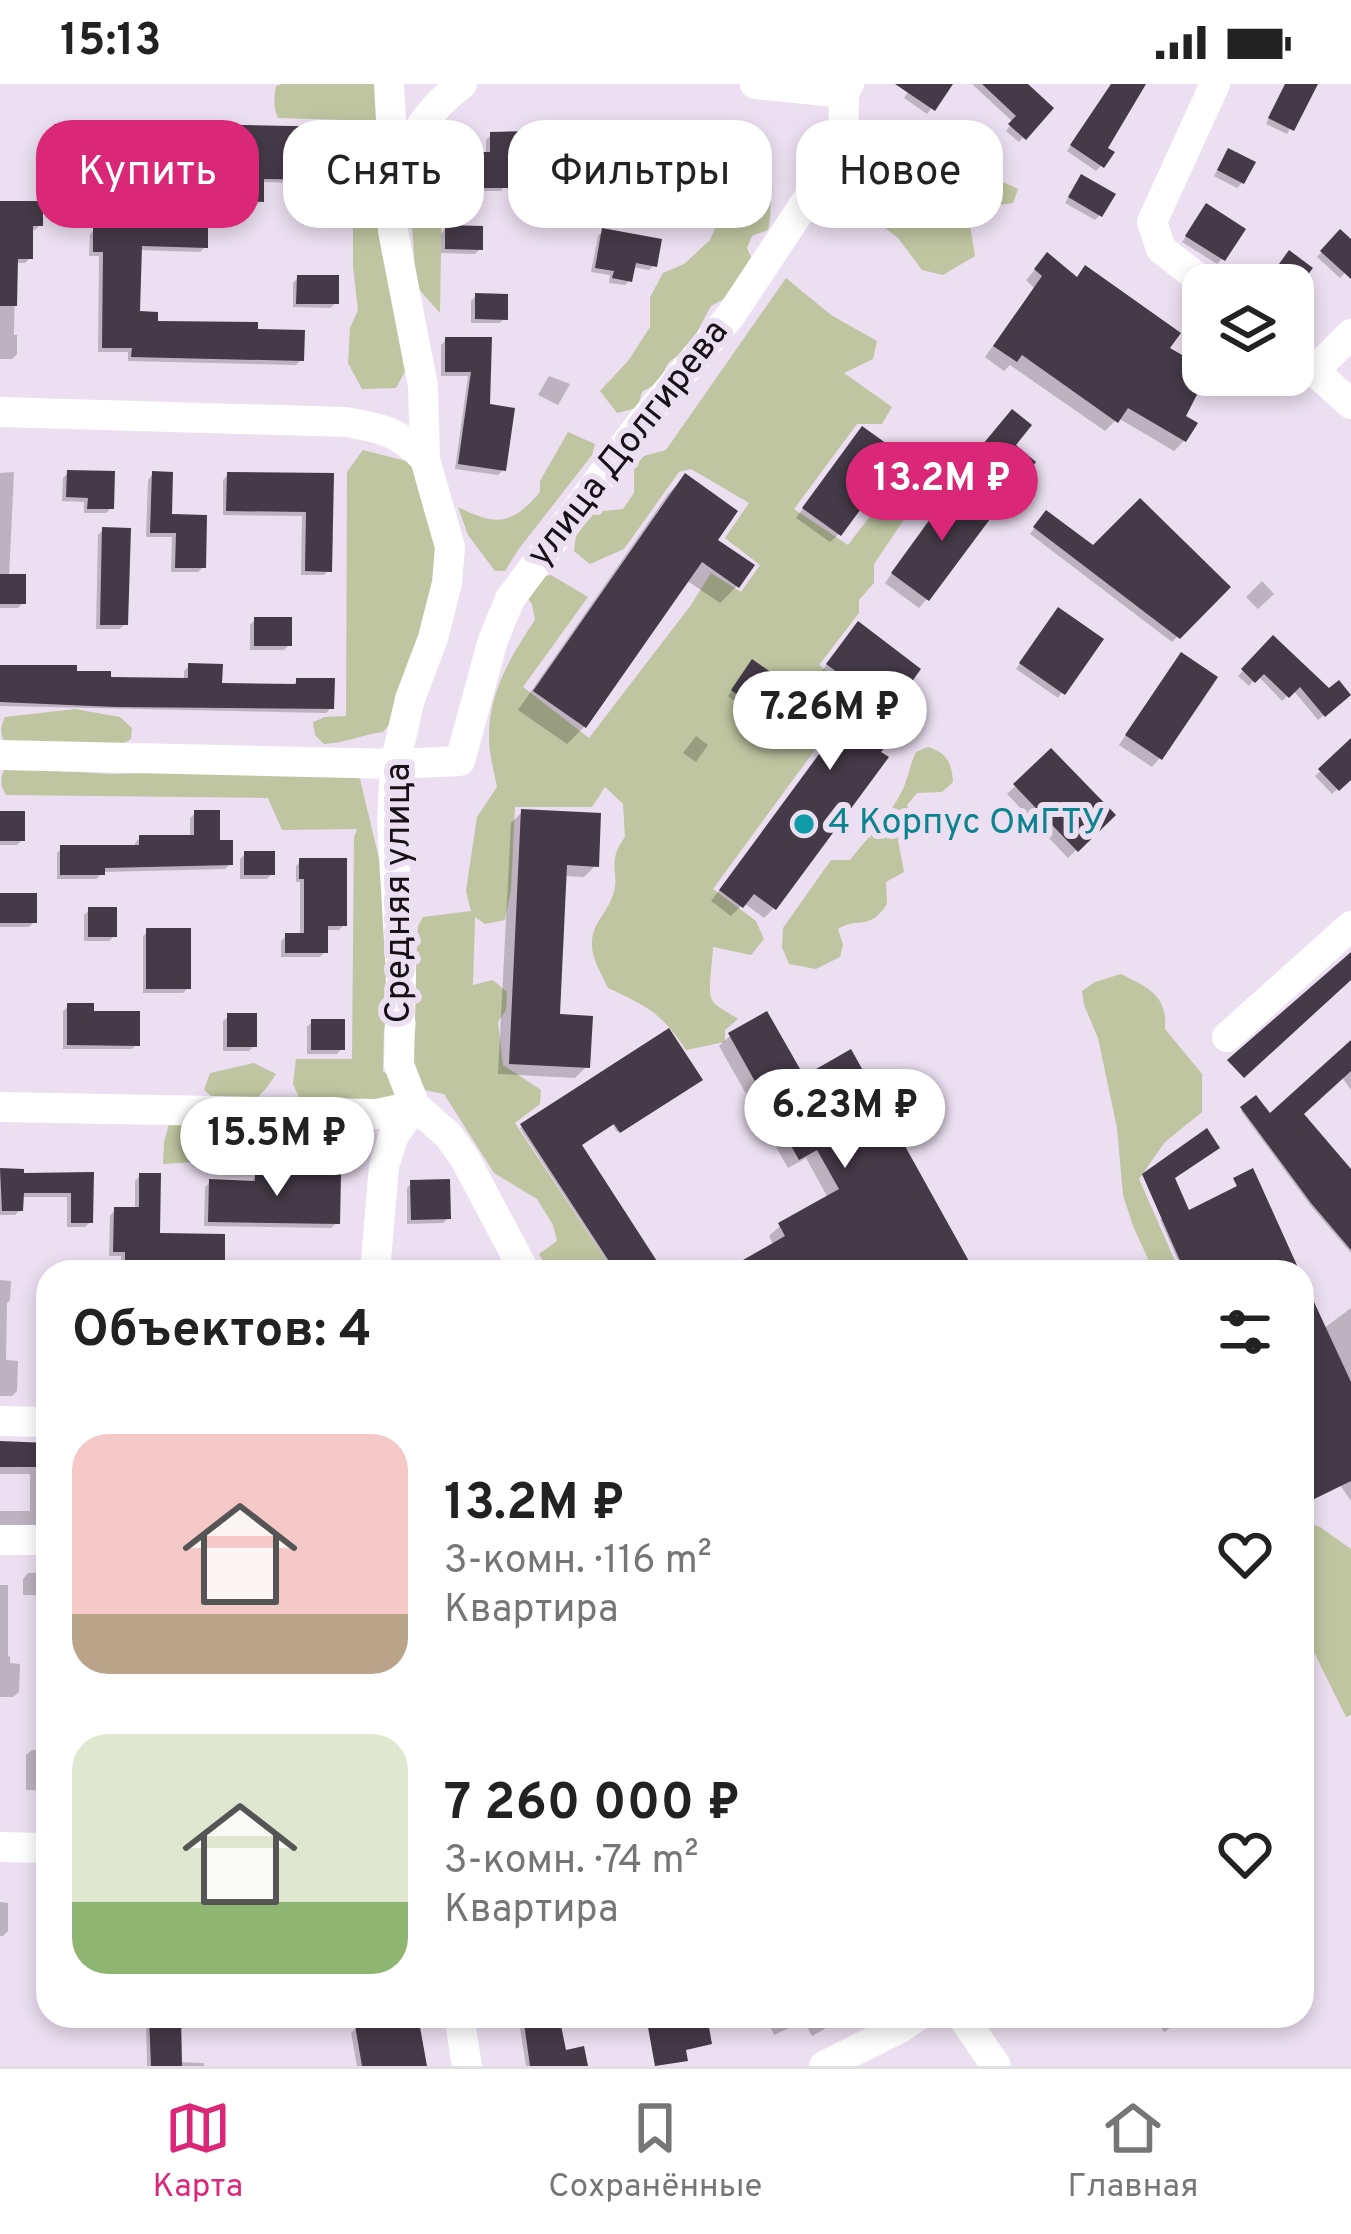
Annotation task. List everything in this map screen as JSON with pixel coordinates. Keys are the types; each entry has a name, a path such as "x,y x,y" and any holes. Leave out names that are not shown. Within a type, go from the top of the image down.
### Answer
{"street":[{"name":"Средняя улица","path":"389,84 391,120"},
{"path":"428,120 462,84"},
{"path":"755,84 847,89"},
{"path":"1182,265 1161,249 1152,222 1215,84"},
{"name":"улица Долгирева","path":"394,764 460,761 493,640 510,599 642,422 730,315 830,172 843,141 847,89"},
{"name":"Средняя улица","path":"393,228 423,386 425,459 450,547 434,638 410,699 394,764 399,1065 415,1106"},
{"path":"1314,355 1351,334"},
{"path":"1314,370 1351,404"},
{"path":"0,412 346,422 406,439 425,459"},
{"path":"0,754 394,764"},
{"path":"1227,1037 1351,926"},
{"path":"0,1107 376,1114 415,1106"},
{"path":"376,1260 384,1166 394,1136 415,1106"},
{"path":"415,1106 449,1136 465,1159 519,1260"},
{"path":"0,1421 36,1422"},
{"path":"0,1540 36,1540"},
{"path":"0,1847 36,1848"},
{"path":"461,2028 467,2066"},
{"path":"824,2066 895,2028"},
{"path":"970,2028 996,2066"}],"green space":[{"path":"378,84 382,120 278,118 276,86"},
{"path":"1003,182 1018,189 1013,203 1003,204"},
{"path":"353,228 395,228 410,362 396,388 362,389 348,363 350,328 358,310"},
{"path":"412,228 441,228 440,313 416,286"},
{"path":"715,228 768,228 752,236 747,248 752,259 727,297 711,306 686,353 672,359 657,383 642,392 637,408 617,413 600,391 650,327 650,297 663,273 684,264 710,240"},
{"path":"885,228 970,228 975,256 943,275 922,270"},
{"path":"786,278 831,315 877,341 873,359 844,373 892,407 882,424 857,424 794,509 848,545 919,452 938,469 874,564 874,583 859,600 859,613 819,665 861,697 862,720 836,721 713,889 756,921 764,939 751,955 713,947 712,1000 738,1019 725,1030 725,1042 686,1050 653,1012 608,988 597,966 593,937 614,891 616,855 625,837 623,804 605,787 592,807 515,807 505,920 485,924 475,917 473,985 493,980 507,992 506,1010 498,1022 503,1065 541,1090 540,1104 515,1123 606,1260 542,1260 539,1254 557,1241 537,1199 494,1173 444,1094 419,1089 411,1067 416,1023 409,1003 418,926 423,917 471,911 466,891 477,817 497,787 489,744 492,706 510,661 535,620 532,604 520,589 532,579 551,575 588,597 523,687 589,738 711,573 741,592 760,565 725,538 749,503 691,469 679,472 624,549 590,564 574,551 578,520 593,512 623,509 634,493 634,467 644,456 666,450"},
{"path":"568,432 595,444 592,455 505,571 495,571 468,535 458,507 493,520 520,511 540,492 540,481"},
{"path":"363,450 414,463 443,547 401,710 383,732 324,744 315,735 313,722 346,716 347,472"},
{"path":"75,709 120,717 132,728 131,739 118,747 5,744 1,730 5,717"},
{"path":"928,747 947,760 953,782 942,792 917,793 907,805 910,815 898,840 904,872 886,882 887,904 875,918 838,929 843,945 840,957 816,969 789,964 782,947 783,928 831,860 850,860 878,826 903,789 916,752"},
{"path":"351,767 360,779 380,863 390,1000 383,1072 394,1075 400,1085 392,1103 302,1104 293,1084 296,1059 352,1059 357,829 282,830 268,798 6,795 1,782 5,768 113,774"},
{"path":"1121,974 1147,988 1163,1008 1165,1029 1202,1074 1202,1112 1165,1142 1139,1179 1175,1260 1149,1260 1123,1195 1117,1128 1098,1038 1082,991"},
{"path":"254,1063 276,1074 254,1099 221,1105 204,1090 210,1073"},
{"path":"325,1121 330,1132 329,1154 269,1154 271,1131 282,1122"},
{"path":"169,1124 227,1128 243,1139 244,1159 163,1164"},
{"path":"1314,1525 1351,1549 1351,1715 1346,1717 1314,1652"}],"building":[{"path":"895,84 953,84 935,111"},
{"path":"982,84 1028,84 1054,108 1026,140 1008,124 1016,116"},
{"path":"1111,84 1146,84 1108,148 1115,152 1104,168 1070,145"},
{"path":"1285,84 1318,84 1294,131 1268,118"},
{"path":"259,125 283,126 283,179 264,179 264,202 259,202"},
{"path":"490,132 508,132 508,188 484,188 484,152 490,152"},
{"path":"1228,148 1256,162 1244,184 1217,170"},
{"path":"1081,174 1116,194 1102,217 1068,197"},
{"path":"0,201 36,201 33,259 18,259 17,306 0,306"},
{"path":"1206,203 1246,229 1225,261 1185,236"},
{"path":"93,228 208,228 208,248 142,246 140,311 158,312 158,321 258,322 258,329 305,330 304,361 131,357 132,348 102,348 103,252 93,252"},
{"path":"445,228 483,228 483,250 445,249"},
{"path":"602,228 662,239 657,267 636,263 632,282 612,278 614,271 595,268"},
{"path":"1340,229 1351,239 1351,279 1320,251"},
{"path":"1289,250 1308,264 1279,264"},
{"path":"1047,252 1077,277 1085,265 1181,333 1170,348 1182,355 1182,396 1196,396 1186,416 1198,423 1186,442 1128,408 1118,423 1022,355 1017,362 993,346 1042,276 1034,269"},
{"path":"297,275 339,275 339,304 296,304"},
{"path":"475,293 508,294 508,320 475,319"},
{"path":"445,337 492,337 490,404 515,408 506,471 458,464 471,372 445,372"},
{"path":"1012,409 1032,425 1016,445 1036,462 1024,477 983,444"},
{"path":"862,426 901,454 841,536 802,508"},
{"path":"67,470 115,471 114,509 87,509 88,498 66,497"},
{"path":"152,471 173,472 172,514 207,515 206,568 175,568 176,533 150,533"},
{"path":"227,472 334,473 332,572 305,571 306,512 226,511"},
{"path":"685,473 738,511 718,540 755,565 739,588 702,562 586,728 533,691"},
{"path":"954,486 993,515 929,601 891,573"},
{"path":"1140,498 1231,587 1180,639 1033,527 1046,510 1093,545"},
{"path":"102,527 131,528 128,625 100,625"},
{"path":"0,574 26,574 26,604 0,604"},
{"path":"1058,607 1104,639 1065,695 1019,663"},
{"path":"254,617 292,617 292,646 254,646"},
{"name":"4 Корпус ОмГТУ","path":"858,621 921,669 903,694 916,704 881,752 889,757 776,910 754,894 743,908 719,890 842,723 852,730 874,699 826,664"},
{"path":"1273,635 1329,688 1339,680 1351,695 1325,717 1300,687 1289,698 1264,674 1255,683 1241,669"},
{"path":"1181,652 1218,677 1162,760 1125,735"},
{"path":"752,659 772,673 750,704 731,690"},
{"path":"188,663 223,664 222,683 296,684 296,678 335,678 334,709 0,702 0,665 77,665 77,671 111,671 111,677 188,678"},
{"path":"1351,738 1351,780 1339,791 1318,769"},
{"path":"1051,748 1116,815 1078,852 1013,784"},
{"path":"521,809 601,813 599,867 567,865 560,1014 593,1016 590,1068 509,1064"},
{"path":"194,810 220,810 220,840 233,840 233,865 105,868 105,875 60,875 60,845 139,845 139,835 194,835"},
{"path":"0,811 25,811 25,841 0,841"},
{"path":"244,851 275,851 275,875 244,875"},
{"path":"299,858 347,858 347,926 328,926 328,953 285,953 285,933 304,933"},
{"path":"0,893 37,893 37,923 0,923"},
{"path":"88,907 117,907 117,937 88,937"},
{"path":"146,928 191,928 191,989 146,989"},
{"path":"1351,952 1351,980 1244,1078 1227,1060"},
{"path":"67,1003 94,1003 94,1011 140,1011 140,1046 67,1045"},
{"path":"767,1011 804,1076 851,1049 968,1260 743,1260 785,1236 778,1223 839,1189 817,1150 799,1160 728,1033"},
{"path":"227,1013 257,1013 257,1047 227,1047"},
{"path":"311,1019 345,1019 345,1050 311,1050"},
{"path":"669,1028 703,1080 620,1133 614,1124 582,1145 656,1260 608,1260 520,1124"},
{"path":"1351,1040 1351,1071 1304,1114 1351,1169 1351,1250 1240,1107 1256,1095 1270,1113"},
{"path":"1207,1128 1220,1148 1175,1178 1189,1210 1237,1186 1233,1178 1253,1168 1295,1260 1180,1260 1142,1174"},
{"path":"0,1168 24,1169 24,1173 94,1172 93,1223 71,1223 71,1193 24,1193 23,1211 2,1211"},
{"path":"255,1171 341,1174 340,1224 208,1222 209,1179 255,1181"},
{"path":"139,1173 161,1173 160,1233 225,1234 225,1260 125,1260 125,1252 113,1252 114,1207 139,1207"},
{"path":"450,1179 451,1219 411,1220 410,1180"},
{"path":"1314,1302 1351,1382 1351,1481 1314,1499"},
{"path":"0,1441 36,1442 36,1467 0,1467"},
{"path":"149,2028 181,2028 182,2066 151,2066"},
{"path":"356,2028 420,2028 427,2066 362,2066"},
{"path":"525,2028 561,2028 566,2050 584,2046 588,2066 530,2066"},
{"path":"648,2028 709,2028 712,2044 686,2050 688,2061 655,2066"}],"place":[{"name":"4 Корпус ОмГТУ","path":"804,824"}]}
